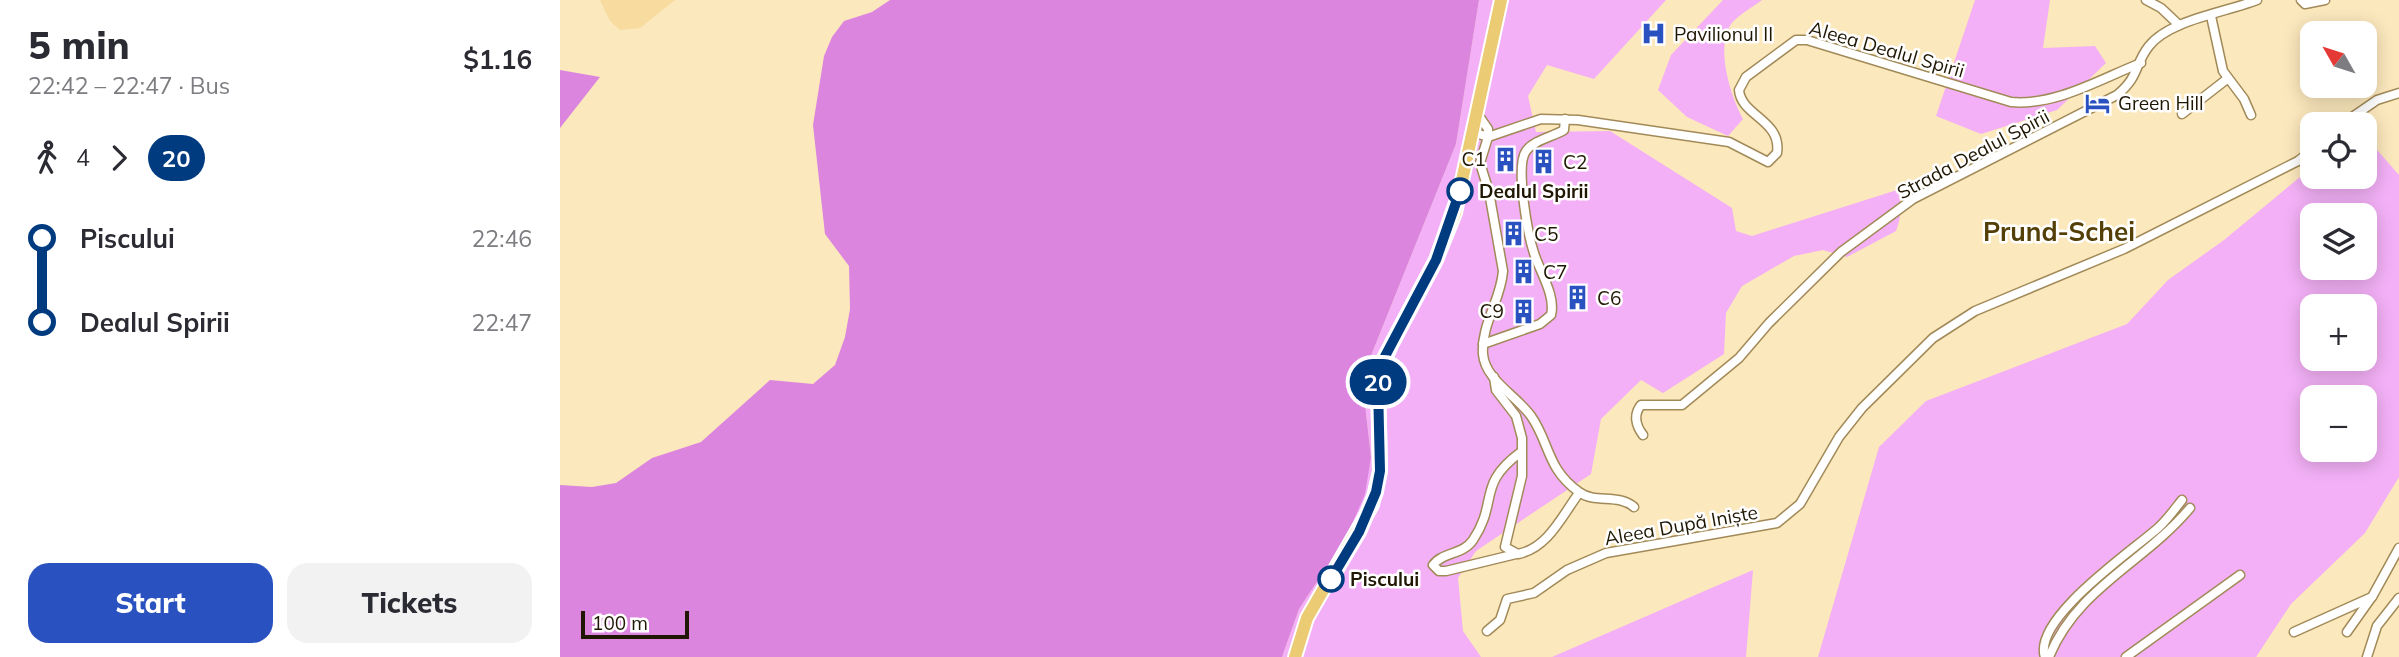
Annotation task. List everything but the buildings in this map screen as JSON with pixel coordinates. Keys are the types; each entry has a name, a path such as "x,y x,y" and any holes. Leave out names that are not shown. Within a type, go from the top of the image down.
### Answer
{"main road":[{"path":"1295,657 1307,618 1372,505 1380,471 1378,376 1382,362 1446,236 1473,132 1501,0"}],"street":[{"path":"2146,0 2179,25"},
{"path":"2160,0 2168,15"},
{"name":"Strada Dealul Spirii","path":"1643,435 1636,423 1636,411 1641,405 1682,405 1718,372 1739,358 1769,323 1852,244 1913,199 2118,95 2135,79 2150,45 2179,25 2257,0"},
{"path":"2301,0 2305,4 2325,0"},
{"path":"2211,16 2227,79 2244,99 2251,115"},
{"name":"Aleea Dealul Spirii","path":"1488,137 1520,123 1541,119 1565,119 1729,142 1768,162 1777,153 1777,138 1769,124 1745,104 1739,90 1746,77 1797,40 1807,40 2011,102 2027,103 2061,95 2141,63"},
{"path":"2182,114 2227,79"},
{"path":"2360,112 2377,100 2399,93"},
{"path":"1477,113 1488,130 1480,163 1489,192 1503,271 1502,283 1485,325 1483,344 1486,367 1531,416 1552,461 1579,492 1619,498 1634,507"},
{"path":"1483,344 1540,324 1551,315 1552,303 1529,237 1521,168 1529,148 1564,130 1565,119"},
{"path":"1473,132 1488,137"},
{"name":"Aleea După Iniște","path":"1487,631 1500,620 1507,599 1534,593 1584,562 1628,548 1766,527 1789,515 1861,408 1933,338 1975,311 2124,249 2300,159"},
{"path":"1494,377 1496,390 1520,425 1521,476 1505,547 1518,554"},
{"path":"1521,452 1491,482 1485,513 1469,546 1439,559 1433,565 1439,571 1536,548 1549,536 1579,492"},
{"path":"2047,657 2047,638 2068,604 2157,530 2182,500"},
{"path":"2047,657 2059,633 2076,609 2164,537 2190,508"},
{"path":"2347,632 2372,597 2399,548"},
{"path":"2126,657 2240,575"},
{"path":"2294,632 2372,597"},
{"path":"2367,657 2377,626 2399,598"}],"shaded area":[{"path":"600,0 675,0 640,28 620,30 610,21"},
{"path":"890,0 1479,0 1456,144 1362,378 1371,457 1365,494 1346,538 1299,609 1282,657 560,657 560,485 592,487 616,483 652,458 701,442 770,380 813,384 835,365 845,337 850,309 849,266 825,234 813,125 824,56 832,37 844,21 872,12"},
{"path":"1479,0 1666,0 1594,79 1547,65 1528,96 1536,132 1610,131 1732,208 1736,231 1752,236 1897,190 1901,206 1898,226 1896,231 1847,257 1823,250 1794,256 1742,286 1726,313 1724,354 1663,393 1641,380 1601,419 1591,474 1476,551 1458,578 1463,631 1481,657 1282,657 1299,609 1346,538 1371,457 1362,378 1456,144"},
{"path":"1723,0 1762,0 1734,21 1726,34 1726,72 1743,119 1728,136 1687,117 1658,90 1671,55"},
{"path":"1975,0 2050,0 2043,48 2095,46 2106,63 2057,110 1981,134 1936,116"},
{"path":"560,70 600,77 560,128"},
{"path":"2377,150 2399,175 2399,477 2365,533 2291,604 2256,657 1818,657 1879,447 1926,401 2127,324 2168,280 2224,240 2300,177 2300,189 2377,189"},
{"path":"1753,570 1746,657 1552,657"}],"bus line":[{"name":"20","path":"1331,579 1359,532 1376,492 1380,471 1378,376 1382,362 1436,260 1455,213 1460,191"}],"place":[{"name":"Pavilionul II","path":"1654,34"},
{"name":"Green Hill","path":"2098,103"},
{"name":"C1","path":"1506,159"},
{"name":"C2","path":"1543,162"},
{"name":"Dealul Spirii","path":"1460,191"},
{"name":"C5","path":"1514,234"},
{"name":"C7","path":"1523,272"},
{"name":"C6","path":"1577,298"},
{"name":"C9","path":"1524,311"},
{"name":"Piscului","path":"1331,579"}],"district":[{"name":"Prund-Schei","path":"2059,232"}]}
